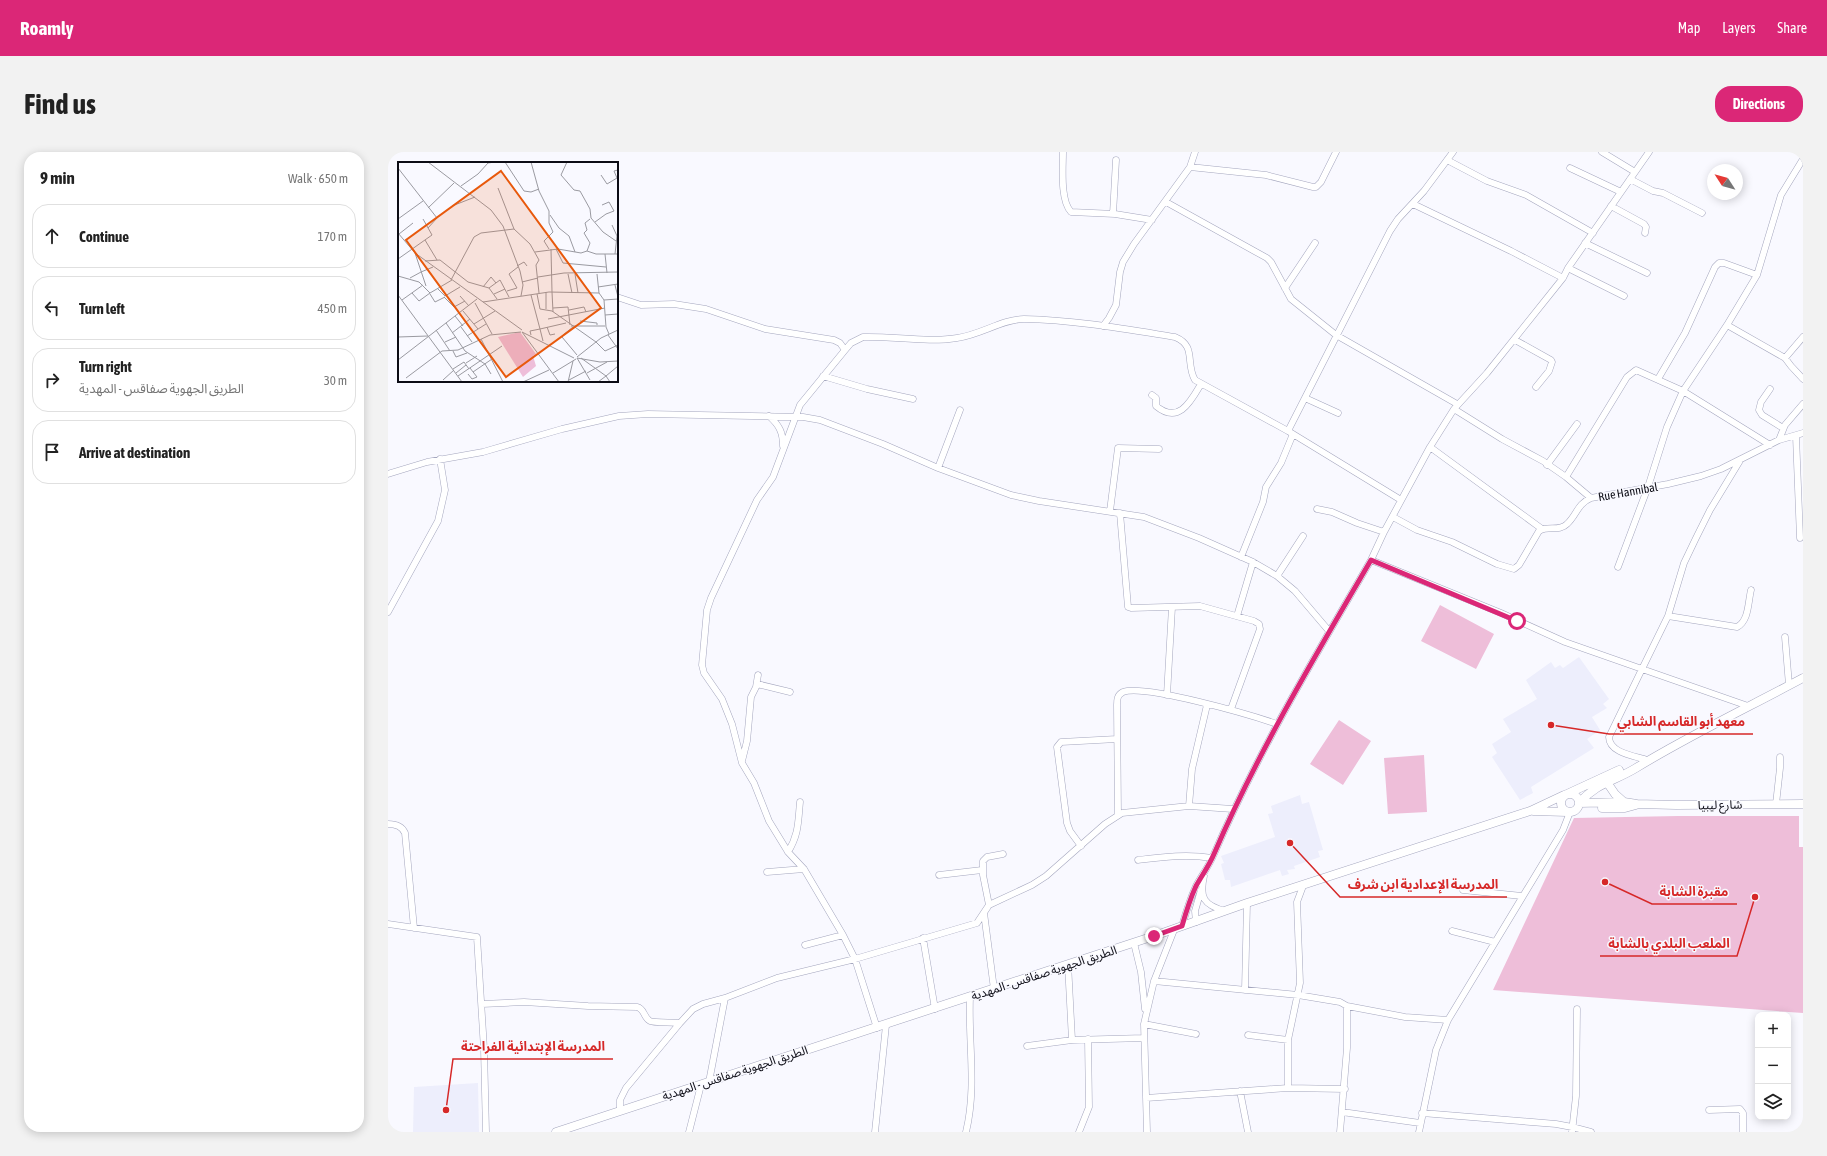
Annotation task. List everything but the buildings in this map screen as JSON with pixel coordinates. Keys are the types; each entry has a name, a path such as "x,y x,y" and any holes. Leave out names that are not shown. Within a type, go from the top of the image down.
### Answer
{"main road":[{"name":"الطريق الجهوية صفاقس - المهدية","path":"556,1132 994,990 1068,964 1174,930 1247,903 1530,810 1636,768 1647,760 1803,678"},
{"name":"الطريق الجهوية صفاقس - المهدية","path":"1530,810 1574,809 1605,780"},
{"path":"1605,780 1615,794 1624,802"},
{"path":"1566,795 1576,795 1574,809 1561,806 1561,800 1566,795"},
{"name":"شارع ليبيا","path":"1574,809 1624,802 1637,804 1803,804"},
{"name":"شارع ليبيا","path":"1574,809 1625,808 1637,804"}],"street":[{"path":"1063,152 1064,196 1069,210 1075,213 1112,214 1152,220"},
{"path":"1103,326 1116,305 1120,272 1123,262 1134,244 1190,167 1195,152"},
{"path":"1190,167 1266,175 1316,187 1321,182 1336,152"},
{"path":"1241,557 1263,502 1266,487 1281,463 1291,432 1306,398 1336,335 1390,231 1453,152"},
{"path":"1602,152 1635,172"},
{"path":"1182,926 1191,899 1206,871 1233,809 1277,724 1371,560 1384,532 1430,447 1456,406 1515,340 1563,278 1585,243 1649,152"},
{"path":"1618,567 1648,488 1667,426 1683,391 1727,325 1757,275 1781,195 1803,159"},
{"path":"1112,214 1116,160"},
{"path":"1447,160 1487,182 1526,195 1593,233"},
{"path":"1570,168 1621,192"},
{"path":"1630,179 1653,191 1660,191 1702,213"},
{"path":"1166,202 1267,258 1271,262 1291,299 1336,335 1456,406 1502,439 1566,477 1591,498"},
{"path":"1412,204 1511,251 1563,278"},
{"path":"1611,206 1644,224 1646,226 1645,233"},
{"path":"1285,288 1315,243"},
{"path":"1585,243 1647,273"},
{"path":"1658,379 1685,333 1719,263 1724,263 1757,275"},
{"path":"1568,268 1624,296"},
{"path":"618,297 630,303 641,305 674,304 706,309 765,329 834,340 840,343 844,350"},
{"path":"877,1028 855,959 843,935 804,869 788,852 769,821 754,783 742,762 732,724 722,699 702,669 707,610 758,500 773,477 800,405 844,350 851,343 863,337 952,339 972,335 1008,322 1023,319 1103,326 1175,337 1182,340 1188,348 1192,376 1201,384 1291,432 1401,500"},
{"path":"1727,325 1785,358 1803,379"},
{"path":"1785,358 1803,337"},
{"path":"1515,340 1552,362 1549,371 1536,387"},
{"path":"1566,477 1627,376 1636,370 1683,391 1770,445"},
{"path":"823,376 913,399"},
{"path":"1152,395 1156,398 1156,406 1160,410 1172,413 1177,412 1183,410 1193,398 1201,384"},
{"path":"1770,389 1761,402 1759,410 1762,414 1783,428"},
{"path":"1306,398 1338,413"},
{"path":"1779,440 1783,428 1803,404"},
{"path":"938,468 960,410"},
{"path":"388,474 440,459 492,450 562,429 619,416 648,414 803,417 820,420 883,444 938,468 1011,495 1039,501 1144,517 1159,522 1253,562 1277,576 1295,591 1329,631"},
{"path":"769,416 778,424 783,436 784,447"},
{"path":"1547,465 1577,424"},
{"name":"Rue Hannibal","path":"1542,529 1560,529 1567,525 1578,507 1584,501 1591,498 1668,484 1701,476 1721,469 1779,440 1803,433"},
{"path":"1796,436 1800,458 1800,538"},
{"path":"1393,517 1417,530 1452,542 1476,554 1514,569 1519,565 1539,531 1542,529 1430,447"},
{"path":"1110,511 1118,448 1159,449"},
{"path":"1647,760 1612,747 1609,743 1609,737 1668,616 1684,563 1710,510 1742,458"},
{"path":"388,612 438,521 445,490 440,459"},
{"path":"1317,509 1332,512 1356,523 1384,532"},
{"path":"1120,513 1128,607 1200,606 1257,622 1260,629 1230,709"},
{"path":"1277,576 1304,536"},
{"path":"1371,560 1501,613 1565,642 1748,706"},
{"path":"1237,616 1253,562"},
{"path":"1668,616 1737,627 1742,625 1745,620 1751,590"},
{"path":"1167,695 1172,607"},
{"path":"1786,637 1789,685"},
{"path":"742,762 747,741 750,697 757,684 758,675"},
{"path":"757,684 790,692"},
{"path":"1118,815 1117,701 1121,693 1130,690 1167,695 1230,709 1277,724"},
{"path":"1189,806 1192,769 1207,704"},
{"path":"1081,846 1070,831 1067,823 1057,748 1058,744 1061,742 1117,739"},
{"path":"1776,804 1780,757"},
{"path":"788,852 798,832 800,802"},
{"path":"620,1111 620,1100 626,1088 680,1023 693,1009 703,1004 725,998 777,978 855,959 978,923 989,905 1032,885 1046,876 1118,815 1128,811 1189,806 1233,809"},
{"path":"1419,1132 1436,1050 1448,1020 1563,830 1574,809"},
{"path":"388,824 398,825 403,829 405,834 414,928"},
{"path":"989,905 982,870 985,858 1002,854"},
{"path":"1138,860 1169,856 1196,856 1212,858"},
{"path":"767,872 804,869"},
{"path":"939,875 982,870"},
{"path":"1196,922 1195,911 1206,871"},
{"path":"1202,884 1203,900 1208,905 1225,911"},
{"path":"1288,1088 1288,1040 1300,983 1297,902 1302,886"},
{"path":"1463,890 1522,896"},
{"path":"1245,990 1247,903"},
{"path":"984,914 994,990"},
{"path":"388,924 477,937 482,1004 486,1132"},
{"path":"1147,1132 1144,1024 1154,980 1174,930"},
{"path":"1452,931 1495,942"},
{"path":"805,945 843,935"},
{"path":"923,938 935,1009"},
{"path":"1134,943 1141,972 1146,1015"},
{"path":"1068,964 1072,1040"},
{"path":"1154,980 1298,995 1340,1002 1347,1006 1405,1017 1448,1020"},
{"path":"966,1132 973,1072 969,1017 970,997"},
{"path":"709,1082 725,998"},
{"path":"482,1004 524,1002 637,1007 642,1010 647,1018 653,1022 665,1021 680,1023"},
{"path":"1340,1132 1345,1089 1348,1034 1347,1006"},
{"path":"1572,1129 1576,1096 1577,1009"},
{"path":"1144,1024 1196,1034"},
{"path":"875,1132 886,1025"},
{"path":"1248,1035 1288,1040"},
{"path":"1028,1046 1072,1040 1144,1038"},
{"path":"1079,1132 1089,1107 1088,1039"},
{"path":"689,1132 701,1085"},
{"path":"1146,1098 1288,1088 1345,1089"},
{"path":"1240,1091 1248,1132"},
{"path":"1709,1110 1740,1109 1744,1113 1743,1132"},
{"path":"1342,1112 1420,1123"},
{"path":"1422,1113 1591,1132"}],"shaded area":[{"path":"1440,605 1494,634 1476,669 1421,641"},
{"path":"1579,657 1609,699 1603,704 1607,708 1592,717 1600,730 1587,739 1594,748 1531,787 1533,793 1520,800 1492,757 1497,753 1492,744 1511,732 1503,719 1537,699 1526,680 1551,662 1555,668 1560,665 1563,668"},
{"path":"1339,720 1371,741 1343,785 1310,764"},
{"path":"1424,755 1427,812 1388,814 1384,758"},
{"path":"1300,795 1302,804 1309,802 1323,850 1318,851 1320,857 1294,866 1295,869 1287,870 1289,874 1282,876 1280,870 1231,887 1230,880 1225,880 1221,864 1224,863 1221,856 1275,837 1268,814 1273,813 1271,806"},
{"path":"1799,816 1799,847 1803,847 1803,1013 1493,990 1574,818"},
{"path":"478,1083 479,1132 413,1132 414,1087"}],"place":[{"name":"معهد أبو القاسم الشابي","path":"1551,725"},
{"name":"المدرسة الإعدادية ابن شرف","path":"1290,843"},
{"name":"مقبرة الشابة","path":"1605,882"},
{"name":"الملعب البلدي بالشابة","path":"1755,897"},
{"name":"المدرسة الإبتدائية الفراحتة","path":"446,1110"}],"route":[{"path":"1154,936 1182,926 1186,911 1197,885 1206,871 1233,809 1277,724 1371,560 1501,613 1517,621"}]}
